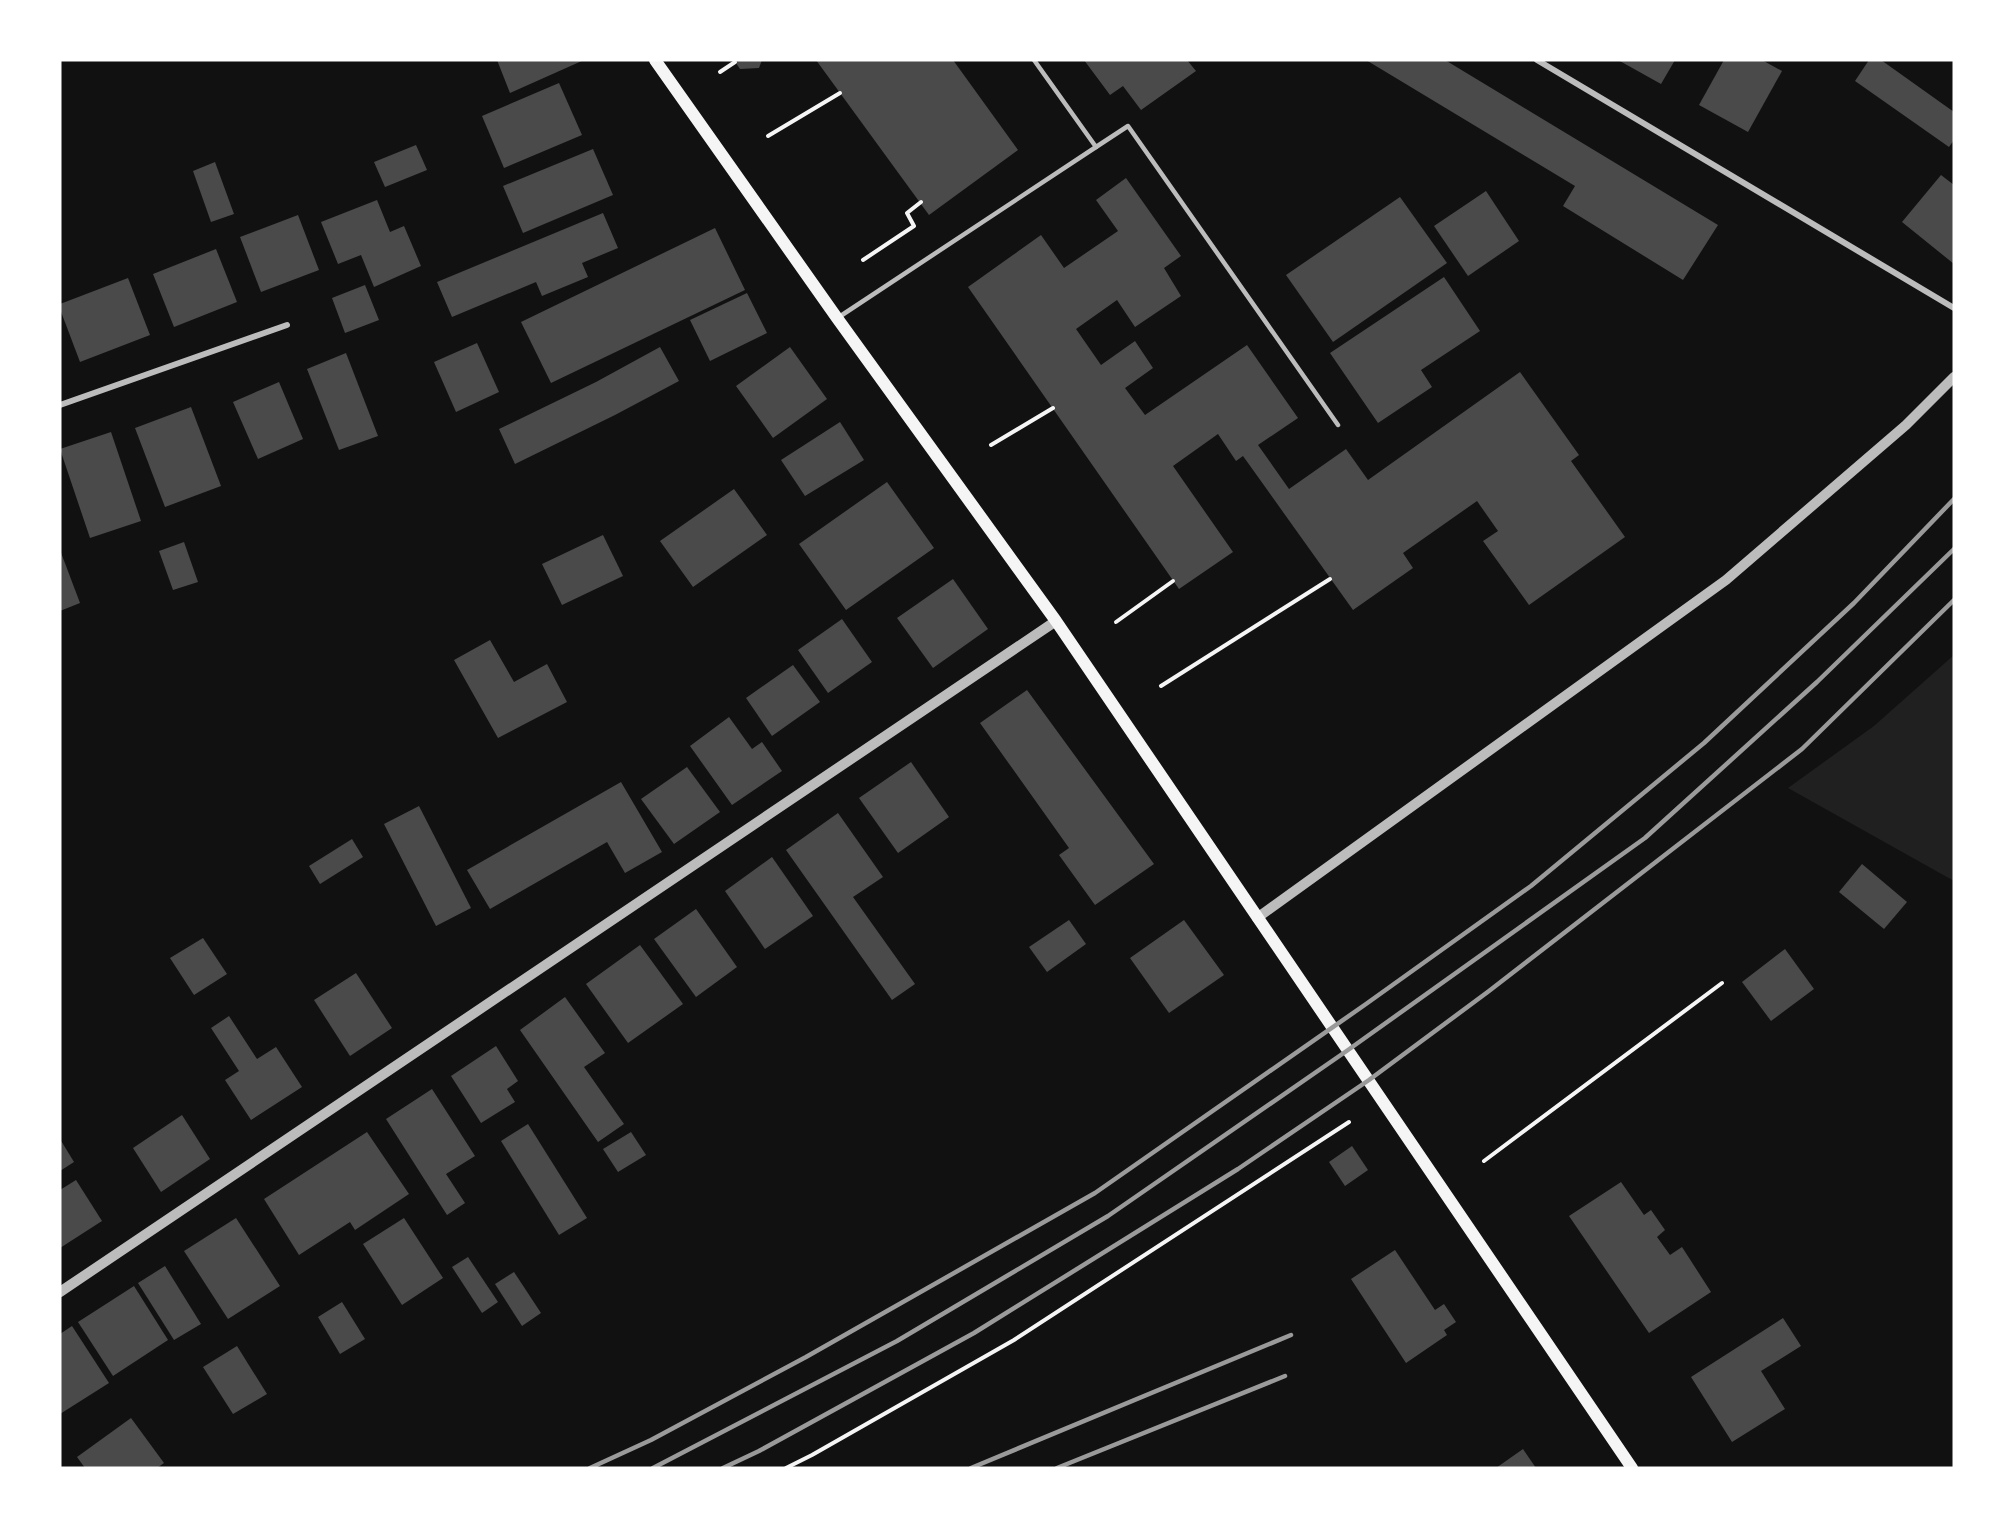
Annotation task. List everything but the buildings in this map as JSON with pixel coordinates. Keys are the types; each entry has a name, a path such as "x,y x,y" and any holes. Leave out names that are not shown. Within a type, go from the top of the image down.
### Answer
{"main road":[{"path":"655,60 837,318 1056,621 1632,1468"}],"street":[{"path":"1537,60 1954,308"},
{"path":"60,405 287,326"},
{"path":"1257,918 1726,580 1906,425 1954,377"},
{"path":"60,1292 1056,621"}],"lane":[{"path":"1034,60 1096,147"},
{"path":"837,318 1128,126 1338,424"}],"path":[{"path":"720,72 735,62"},
{"path":"768,136 840,93"},
{"path":"863,260 914,226 907,213 921,202"},
{"path":"991,445 1053,408"},
{"path":"1161,686 1330,579"},
{"path":"1116,621 1173,581"},
{"path":"1484,1161 1722,983"},
{"path":"786,1468 1014,1340 1349,1122"}],"shaded area":[{"path":"1954,655 1954,881 1788,788 1874,726"}],"railway":[{"path":"590,1468 651,1440 806,1357 1095,1193 1366,1004 1531,886 1704,743 1854,603 1954,499"},
{"path":"653,1468 897,1341 1108,1216 1348,1050 1645,838 1817,682 1954,549"},
{"path":"723,1468 759,1451 974,1333 1238,1169 1369,1080 1489,991 1802,749 1954,600"},
{"path":"971,1468 1291,1335"},
{"path":"1057,1468 1285,1376"}]}
